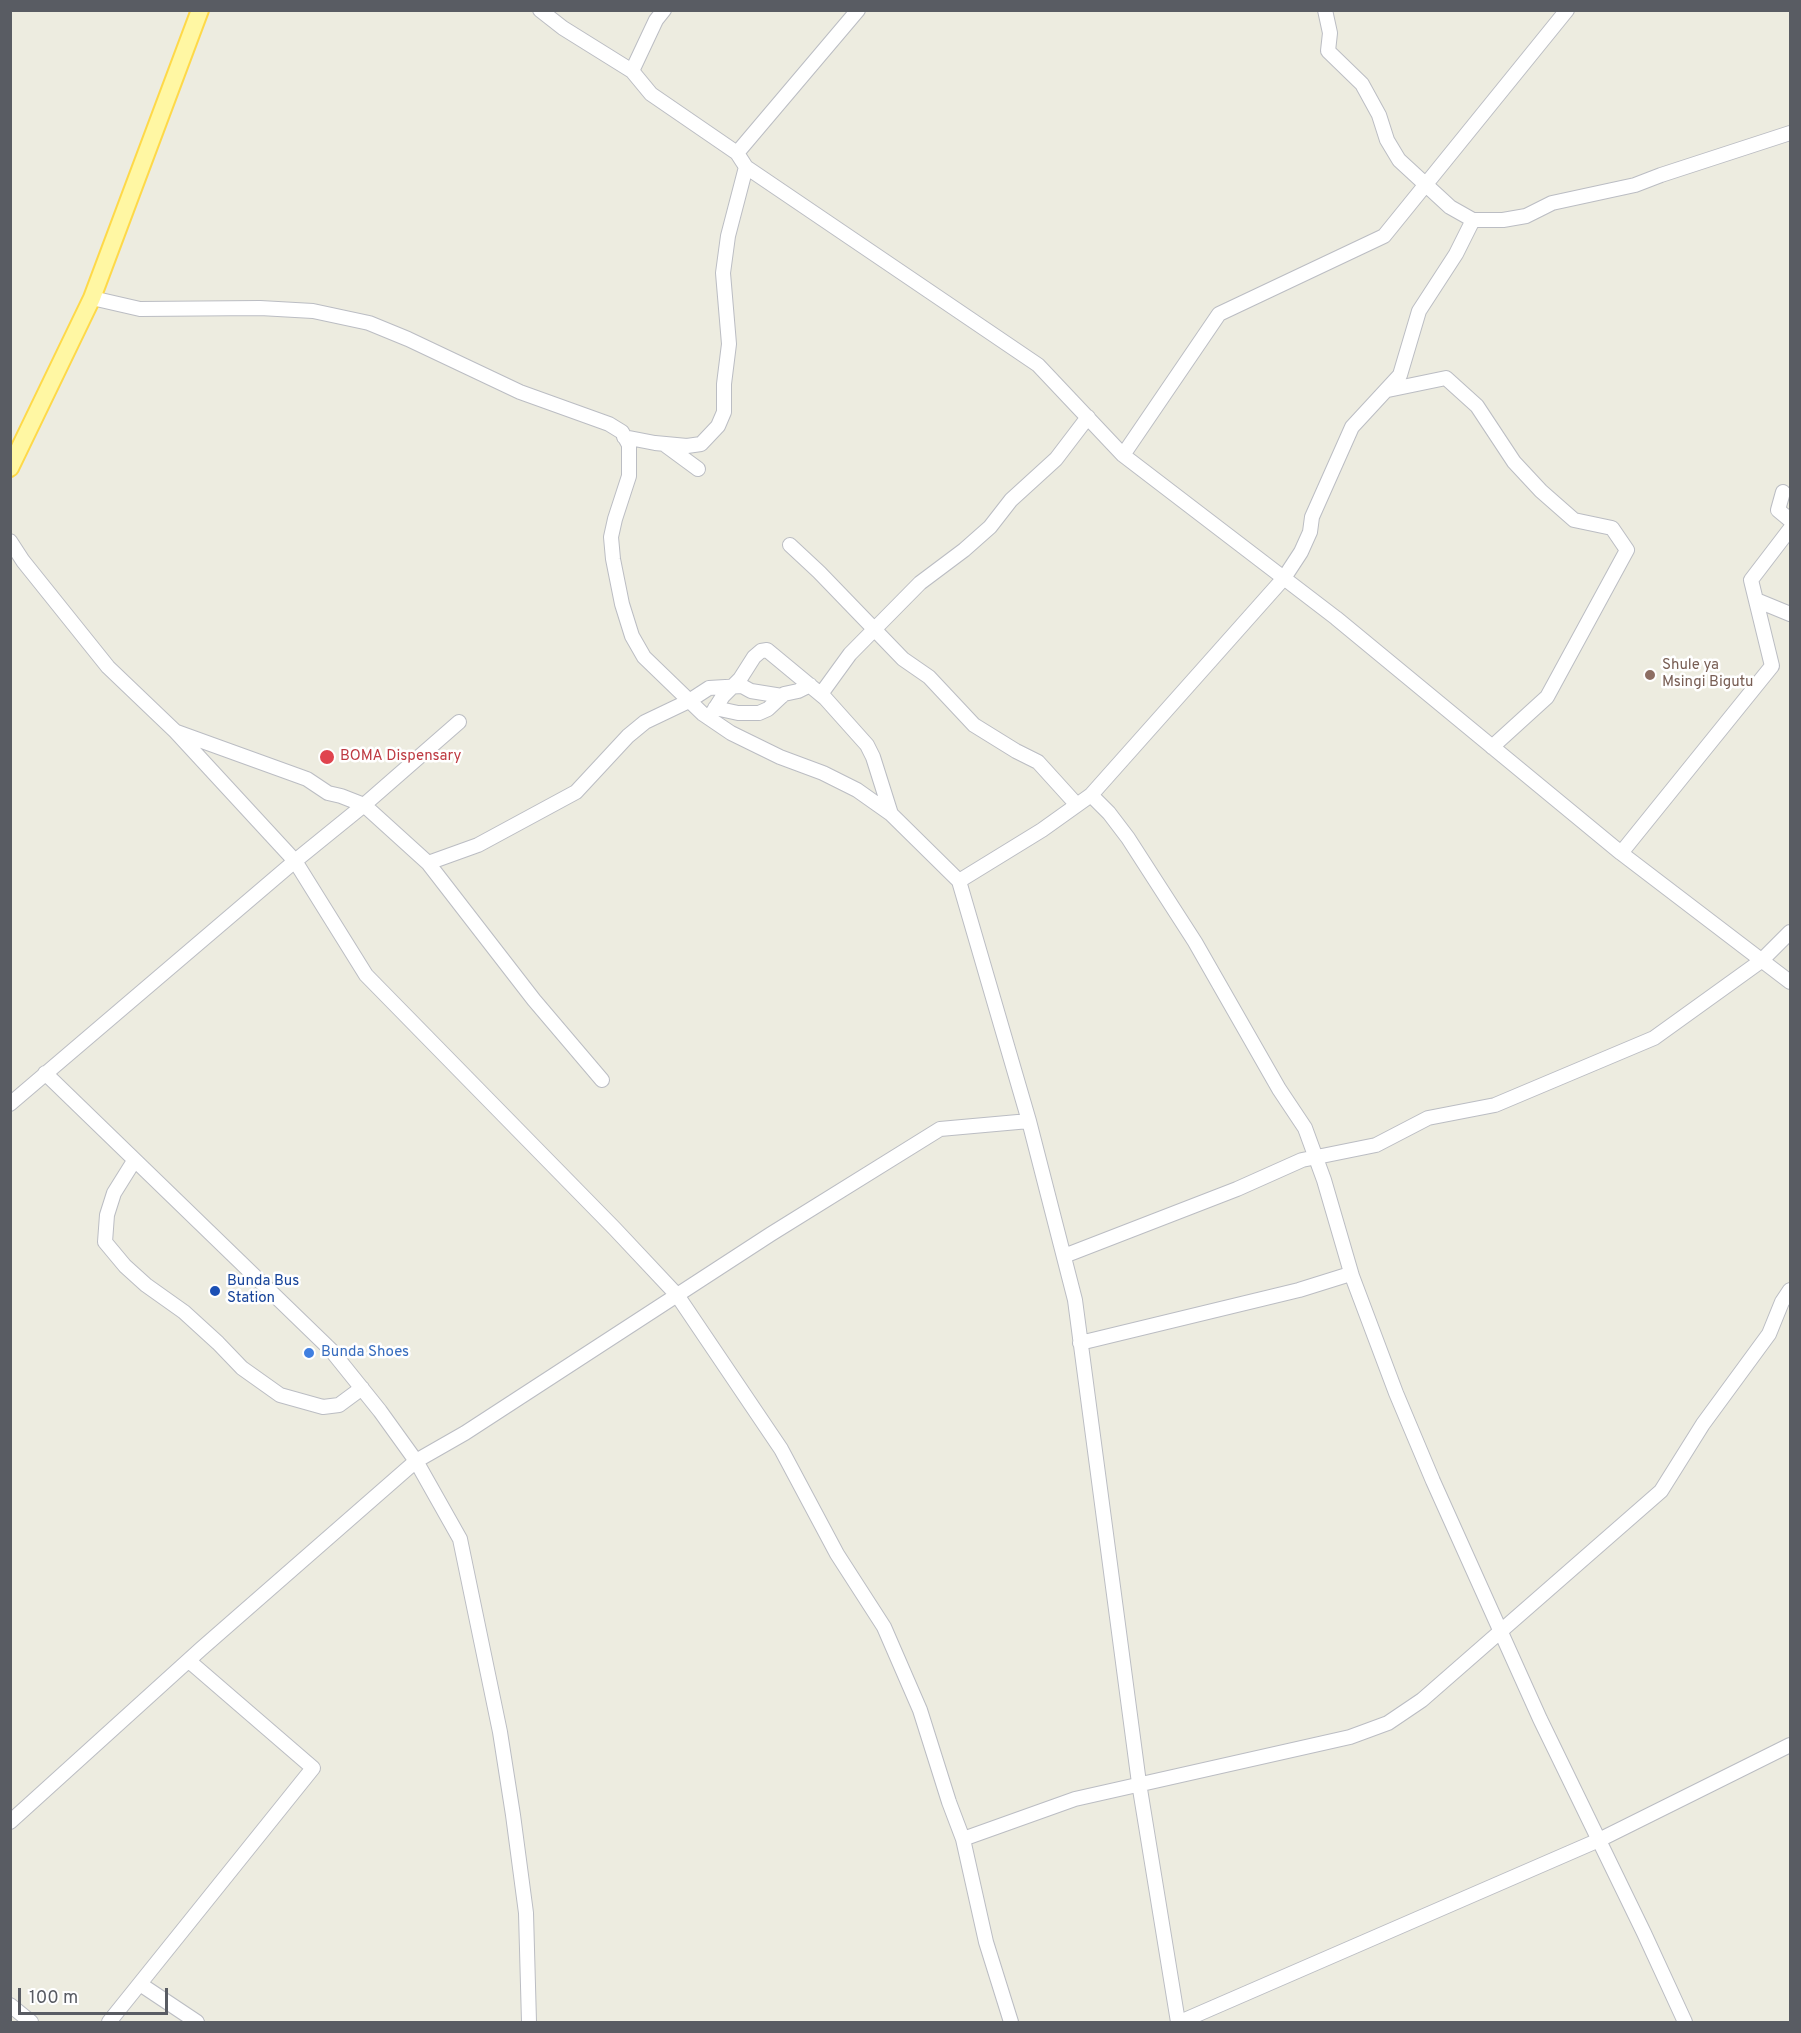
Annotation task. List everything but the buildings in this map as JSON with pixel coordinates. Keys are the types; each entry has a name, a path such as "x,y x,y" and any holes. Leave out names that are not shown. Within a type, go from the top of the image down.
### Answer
{"main road":[{"path":"10,468 92,298 200,10"}],"street":[{"path":"540,10 563,28 632,71 651,94 737,153 746,166 1038,365 1122,455 1336,618 1621,853 1791,982"},
{"path":"632,71 656,20 664,10"},
{"path":"737,153 858,10"},
{"path":"1324,10 1330,33 1328,51 1338,62 1351,70 1362,84 1379,115 1387,140 1399,160 1450,207 1473,220 1503,220 1526,216 1552,203 1635,185 1791,133"},
{"path":"1122,455 1219,315 1384,236 1567,10"},
{"path":"624,437 687,446 702,444 718,426 724,412 724,384 729,344 723,273 728,236 746,166"},
{"path":"959,881 1042,830 1091,795 1284,578 1301,552 1310,532 1312,517 1352,427 1400,375 1419,311 1456,254 1473,220"},
{"path":"92,298 140,309 313,310 369,323 520,392 609,424 622,432 629,445 629,477 611,537 613,559 622,604 632,636 644,657 689,701 712,713 730,733 857,790 891,814 959,881 1029,1121 1075,1300 1138,1783 1179,2022 1599,1840 1791,1745"},
{"path":"1388,390 1446,378 1477,406 1514,462 1541,491 1574,520 1612,528 1627,550 1547,697 1492,747"},
{"path":"428,862 478,845 576,792 628,736 645,722 689,701 709,688 742,686 751,691 782,696 815,690 920,583 990,527 1011,500 1056,459 1088,417"},
{"path":"664,444 698,469"},
{"path":"1784,492 1778,510 1791,520"},
{"path":"1621,853 1772,666 1751,580 1791,530"},
{"path":"10,541 17,560 108,667 176,732 295,861 366,975 677,1295 781,1449 837,1554 884,1627 920,1710 963,1839 986,1942 1011,2022"},
{"path":"790,545 903,659 929,678 974,725 1038,762 1077,805"},
{"path":"1756,600 1791,614"},
{"path":"712,713 754,657 761,651 767,650 815,690 867,745 891,814"},
{"path":"712,713 759,713 768,709 782,696"},
{"path":"10,1104 459,722"},
{"path":"176,732 307,779 328,793 364,805 428,862 534,1000 602,1080"},
{"path":"1091,795 1109,813 1128,838 1195,942 1279,1089 1305,1128 1352,1276 1419,1448 1545,1730 1599,1840 1681,2021"},
{"path":"1064,1256 1237,1189 1302,1160 1376,1145 1428,1118 1495,1105 1654,1038 1761,961 1791,932"},
{"path":"45,1073 331,1350 416,1461 460,1539 500,1732 513,1815 526,1913 529,2022"},
{"path":"10,1822 416,1461 465,1433 771,1234 940,1129 1029,1121"},
{"path":"134,1161 114,1193 108,1215 105,1242 125,1266 146,1285 184,1312 242,1368 280,1395 323,1407 339,1404 362,1389"},
{"path":"1080,1343 1299,1290 1347,1275 1352,1276"},
{"path":"963,1839 1075,1799 1340,1739 1388,1723 1422,1700 1661,1491 1703,1424 1769,1334 1782,1302 1791,1290"},
{"path":"109,2022 313,1768 189,1661"},
{"path":"140,1984 197,2022"},
{"path":"10,2005 31,2022"}],"place":[{"name":"Shule ya Msingi Bigutu","path":"1650,675"},
{"name":"BOMA Dispensary","path":"327,757"},
{"name":"Bunda Bus Station","path":"215,1291"},
{"name":"Bunda Shoes","path":"309,1353"}]}
